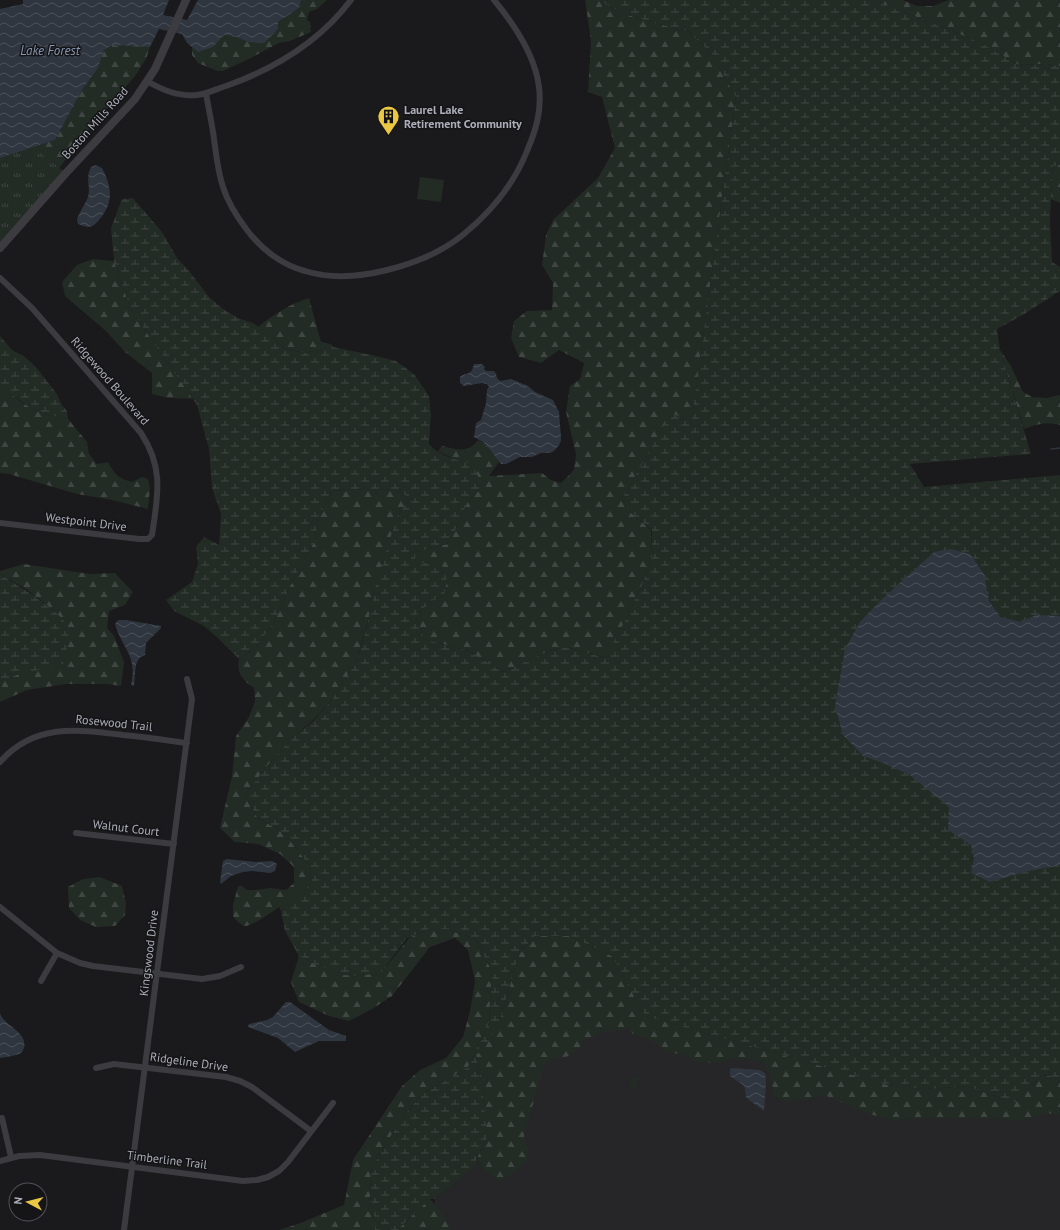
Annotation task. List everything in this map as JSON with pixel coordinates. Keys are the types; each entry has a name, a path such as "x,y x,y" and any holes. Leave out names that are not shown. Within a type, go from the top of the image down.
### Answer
{"street":[{"name":"Boston Mills Road","path":"0,248 134,99 155,69 186,0"},
{"path":"147,81 171,92 195,95 206,93 249,77 284,59 310,41 340,14 351,0"},
{"path":"206,93 212,126 215,158 224,192 244,226 265,250 279,260 306,272 326,275 344,276 372,273 407,264 435,252 454,241 463,235 490,210 514,178 532,140 539,111 540,94 537,77 526,47 510,21 494,0"},
{"name":"Ridgewood Boulevard","path":"0,278 32,308 146,440 154,456 157,470 158,486 154,520"},
{"name":"Westpoint Drive","path":"0,523 145,540 151,538 154,520"},
{"name":"Kingswood Drive","path":"124,1230 187,743 192,699 187,680"},
{"name":"Rosewood Trail","path":"0,762 11,750 25,741 45,733 63,730 94,731 187,743"},
{"name":"Walnut Court","path":"76,833 174,844"},
{"path":"0,907 57,953 80,963 92,966 202,979 220,976 241,967"},
{"path":"41,980 57,953"},
{"name":"Ridgeline Drive","path":"96,1068 114,1064 226,1077 240,1081 252,1087 311,1131"},
{"name":"Timberline Trail","path":"0,1161 11,1157 40,1155 242,1181 257,1180 268,1177 279,1171 288,1162 333,1103"},
{"path":"2,1118 11,1157"}],"shaded area":[{"path":"645,1016 849,1074 1060,1108 1060,1230 433,1230 435,1199 494,1150 514,1052"}],"green space":[{"path":"301,0 327,0 317,9 309,12 307,20 310,22 311,32 290,41 279,43 223,71 217,71 198,63 192,55 192,47 198,52 212,47 224,35 234,36 248,42 299,8"},
{"path":"585,0 603,0 605,4 628,15 688,31 711,53 736,97 691,425 647,456 622,499 630,512 651,530 652,556 644,580 606,658 567,647 549,651 503,672 469,651 424,639 416,616 430,602 444,595 415,562 416,552 447,544 453,535 467,503 480,489 460,462 438,451 442,446 466,449 478,440 490,449 499,462 489,476 542,473 551,480 561,483 574,470 576,454 566,412 570,386 580,379 584,363 559,350 541,363 519,357 511,338 514,321 527,311 552,310 553,283 542,265 546,235 553,220 598,178 615,148 602,97 588,92 591,41"},
{"path":"603,0 878,0 883,4 981,43 1019,65 1046,64 1060,66 1060,165 1053,166 1050,219 1052,262 1060,267 1060,291 1026,313 997,329 1000,350 1031,454 910,464 924,487 1060,475 1060,1078 1043,1075 1014,1103 967,1086 930,1089 891,1086 645,1016 612,956 570,936 535,936 519,953 501,1017 484,1049 476,1055 483,1091 487,1138 476,1160 478,1164 435,1199 430,1199 399,1228 399,1230 375,1230 375,1220 370,1195 371,1170 406,1113 423,1094 468,1067 489,1022 492,971 475,939 446,929 429,929 406,939 382,972 360,976 343,975 299,956 285,931 281,911 312,883 309,865 285,834 257,817 245,795 268,765 292,738 312,722 331,701 356,663 382,564 397,517 409,499 400,490 364,489 331,491 317,522 315,540 289,588 275,621 256,647 239,659 204,626 174,611 166,600 192,582 198,564 196,547 204,537 219,545 221,514 212,488 209,449 197,405 131,310 114,261 111,228 122,199 133,198 162,232 177,258 209,297 223,309 238,318 253,323 269,333 284,348 304,353 333,347 396,361 414,374 429,396 431,415 429,444 437,451 448,457 471,463 478,476 480,489 467,503 453,535 447,544 416,552 415,562 438,564 444,567 447,582 444,595 430,602 416,616 424,639 469,651 503,672 549,651 567,647 605,658 626,619 644,580 652,556 652,530 630,512 622,499 667,419 675,414 691,424 736,97 711,53 688,31 628,15 605,4"},
{"path":"878,0 903,0 917,6 933,6 949,0 1060,0 1060,66 1046,64 1019,65 981,43 883,4"},
{"path":"112,45 150,47 146,59 135,76 85,134 48,183 0,158 55,140 82,90 98,68 104,50"},
{"path":"33,147 66,173 0,248 0,158"},
{"path":"1053,165 1060,165 1060,203 1051,199"},
{"path":"420,177 444,180 441,202 417,199"},
{"path":"93,259 114,261 131,310 193,399 168,398 152,394 152,373 125,352 106,331 65,296 62,282 77,265"},
{"path":"309,298 321,342 331,344 333,347 304,353 284,348 269,333 258,327 282,310"},
{"path":"0,336 12,350 25,357 36,367 57,394 62,405 67,411 68,419 43,414 26,405 0,387"},
{"path":"1000,350 1011,366 1023,392 1032,397 1047,398 1060,395 1060,425 1042,424 1024,429"},
{"path":"0,387 8,391 21,402 43,414 68,419 87,442 89,454 97,464 108,462 117,475 132,482 142,477 148,479 150,488 148,509 112,500 77,494 9,474 0,473"},
{"path":"364,489 400,490 409,499 397,517 356,663 331,701 311,722 292,738 268,765 245,795 257,817 285,834 309,865 312,883 281,911 279,907 257,921 245,926 237,921 233,916 233,905 238,886 242,886 247,890 270,888 286,890 294,883 294,867 280,854 258,844 235,842 220,828 232,776 236,736 249,717 255,701 254,688 241,676 238,664 239,659 256,647 275,621 289,588 315,540 317,522 331,491"},
{"path":"24,564 90,574 115,573 133,592 125,605 109,611 107,628 114,636 124,662 121,686 107,684 66,684 27,690 0,702 0,681 16,675 56,612 26,589 0,574 0,571"},
{"path":"0,574 49,607 65,622 68,628 68,637 63,664 17,675 0,681"},
{"path":"100,877 122,886 126,904 125,915 115,926 96,927 80,920 69,908 68,887 83,879"},
{"path":"429,929 446,929 475,939 492,971 489,1022 468,1067 423,1094 406,1113 371,1170 370,1195 375,1220 375,1230 279,1230 298,1224 344,1205 353,1160 402,1086 420,1070 446,1058 463,1037 470,1011 475,981 468,950 455,938 430,947 392,996 349,1021 329,1016 299,1002 291,982 299,956 315,964 382,972 409,938"},
{"path":"535,936 570,936 612,956 645,1016 891,1086 930,1089 967,1086 1014,1103 1043,1075 1060,1078 1060,1115 1047,1113 1031,1119 1013,1121 1001,1119 940,1118 889,1120 867,1113 824,1095 806,1100 785,1101 773,1095 772,1080 763,1062 734,1058 719,1063 696,1062 687,1056 665,1051 654,1042 633,1034 629,1029 604,1032 583,1040 582,1046 569,1056 554,1059 544,1065 524,1136 529,1150 526,1162 509,1176 499,1181 487,1172 476,1160 487,1138 483,1091 476,1055 501,1017 519,953"},
{"path":"631,1076 639,1078 636,1089 629,1087"},
{"path":"430,1199 440,1210 452,1230 399,1230 399,1228"}],"water":[{"name":"Lake Forest","path":"23,0 169,0 163,15 187,20 198,0 301,0 299,8 278,22 278,29 264,43 248,42 234,36 224,35 213,47 198,52 187,43 182,34 159,29 150,47 112,45 104,50 98,68 82,90 55,140 0,158 0,9 23,4"},
{"path":"96,165 102,168 108,182 110,195 104,214 94,225 87,227 78,224 77,220 88,197 89,171 91,167"},
{"path":"474,364 482,364 486,371 494,371 500,381 511,379 528,386 535,392 553,400 559,412 561,437 559,445 554,451 550,453 541,453 532,457 520,457 506,464 501,464 483,442 474,437 476,423 481,420 489,386 482,383 464,386 460,383 460,377 471,372"},
{"path":"951,549 970,554 984,574 989,601 1000,617 1021,622 1036,615 1060,616 1060,865 1025,872 990,882 971,873 974,858 971,845 948,830 949,807 910,775 886,764 863,756 843,735 835,706 845,649 860,622 881,600 934,552"},
{"path":"118,620 161,626 161,628 146,643 145,655 138,659 134,686 131,685 133,675 131,659 115,624"},
{"path":"227,859 256,862 272,861 277,864 275,871 270,873 252,871 243,872 231,876 221,884 223,861"},
{"path":"286,1002 290,1002 329,1030 346,1036 346,1041 319,1041 295,1052 278,1038 248,1027 249,1024 273,1017"},
{"path":"0,1014 6,1022 23,1038 24,1048 21,1053 0,1058"},
{"path":"730,1069 760,1070 765,1073 766,1083 764,1111 746,1097 745,1088 743,1085 730,1076"}],"waterway":[{"path":"1051,449 1060,448"}],"place":[{"name":"Laurel Lake Retirement Community","path":"388,136"}]}
